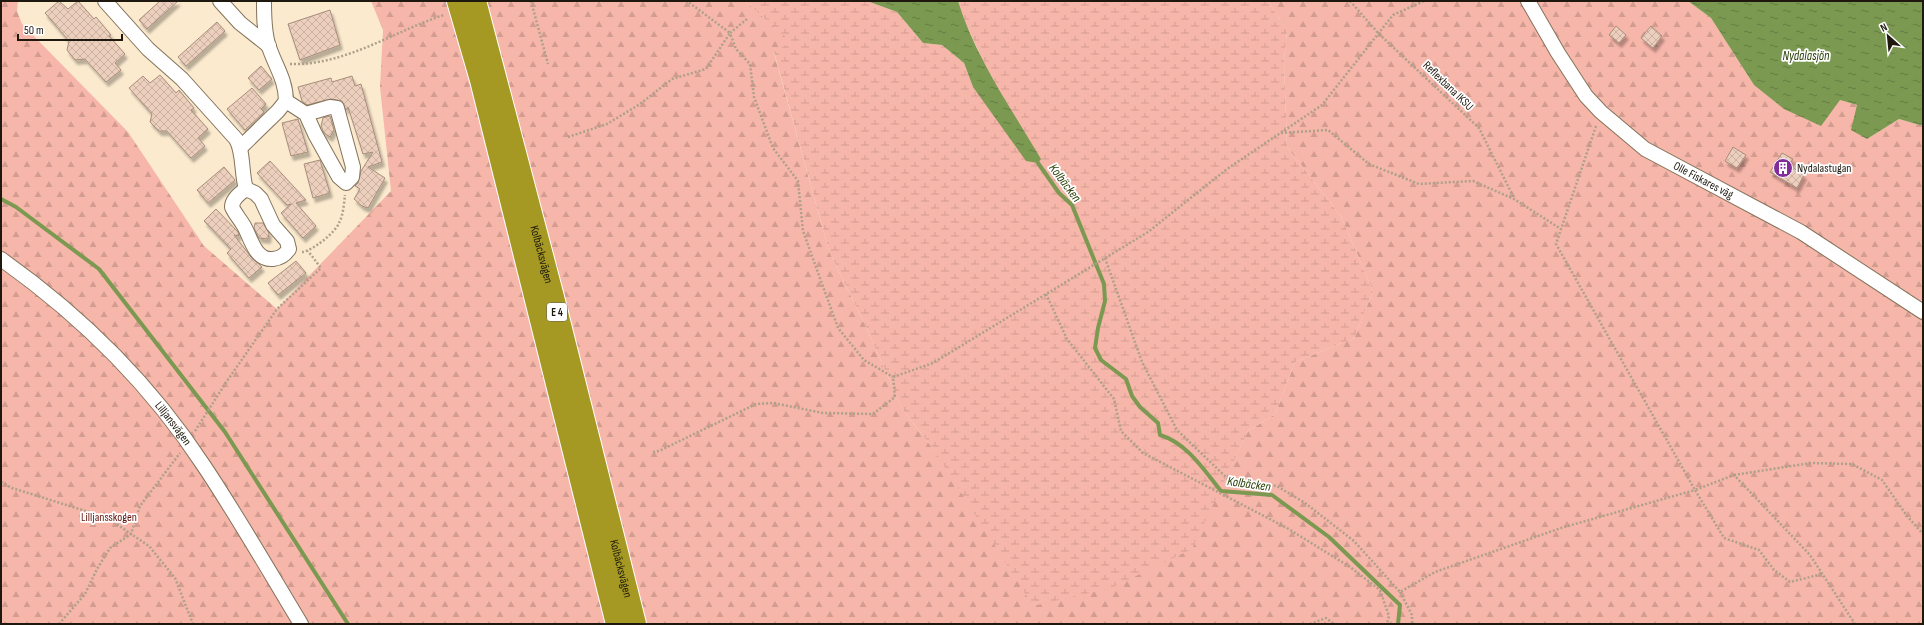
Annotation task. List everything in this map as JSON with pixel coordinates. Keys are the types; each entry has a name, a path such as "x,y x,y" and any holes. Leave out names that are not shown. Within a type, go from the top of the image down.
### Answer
{"highway":[{"name":"Kolbäcksvägen","path":"475,1 554,301 636,624"},
{"name":"Kolbäcksvägen","path":"453,8 481,80 617,624"}],"street":[{"path":"105,1 148,49 182,79 241,146"},
{"path":"220,1 240,23 272,52"},
{"path":"246,188 240,153 241,146 278,111 286,101 284,82 272,52 264,22 264,1"},
{"name":"Olle Fiskares väg","path":"1528,1 1558,53 1586,96 1601,112 1645,149 1801,232 1923,312"},
{"path":"286,101 306,114 314,134 338,177 346,183 352,177 354,167 337,108 330,107 306,114"},
{"path":"246,188 251,190 261,199 273,225 287,241 289,249 285,255 273,259 266,258 257,252 244,226 232,207 232,204 237,196 246,188"},
{"name":"Lilljansvägen","path":"1,260 24,276 83,324 141,383 204,466 301,624"}],"path":[{"path":"531,1 548,64"},
{"path":"687,1 730,33 736,49 750,64 754,97 773,148 798,181 803,231 838,328 864,360 893,377 933,363 1148,232 1227,170 1322,105 1393,15 1424,1"},
{"name":"Reflexbana IKSU","path":"1350,1 1378,34 1479,128 1514,199"},
{"path":"272,52 291,64 324,60 361,50 453,8"},
{"path":"568,137 607,124 640,104 672,79 706,69 730,33 748,19"},
{"path":"1601,112 1556,244 1695,490 1724,538 1759,550 1774,570 1790,582 1822,574"},
{"path":"1281,133 1328,130 1368,164 1419,184 1473,181 1514,199 1561,229"},
{"path":"289,249 303,252 308,251 337,227 342,214 346,183"},
{"path":"1105,258 1142,362 1177,430 1229,480 1276,486 1305,503 1354,541 1400,592 1412,615 1412,624"},
{"path":"1046,294 1067,339 1114,398 1121,431 1143,453 1287,528 1350,567 1380,590 1389,616 1387,624"},
{"path":"653,452 659,451 756,404 773,403 823,413 873,414 895,396 893,377"},
{"path":"1400,592 1435,572 1561,528 1695,490 1734,475 1811,463 1852,464 1882,480 1907,516 1923,534"},
{"path":"1734,475 1810,555 1855,624"},
{"path":"59,624 85,594 97,569 110,548 131,534 149,546 175,578 194,624"},
{"path":"1310,624 1326,618 1334,624"}],"green space":[{"name":"Lilljansskogen","path":"1,1 18,1 17,11 22,24 128,132 204,246 277,309 391,191 380,87 383,30 371,1 745,1 792,42 774,53 829,251 868,331 901,407 934,450 1191,549 1248,431 1275,414 1295,362 1354,338 1373,291 1341,216 1287,147 1284,62 1287,31 1268,1 1688,1 1711,18 1754,85 1840,100 1857,105 1867,139 1899,119 1923,126 1923,624 1,624"},
{"path":"745,1 867,1 897,12 923,43 942,45 964,63 973,87 980,54 962,16 958,1 1268,1 1287,31 1284,62 1287,147 1341,216 1373,291 1354,338 1295,362 1275,414 1248,431 1192,549 1111,588 1033,606 934,450 901,407 868,331 829,251 774,52 791,42"}],"water":[{"path":"867,1 958,1 965,22 984,62 1041,159 1038,163 1026,161 973,87 964,63 942,45 923,43 897,12"},
{"name":"Nydalasjön","path":"1688,1 1923,1 1923,126 1899,119 1867,139 1851,130 1857,105 1840,100 1821,126 1784,109 1754,85 1711,18"}],"building":[{"path":"59,1 68,9 78,1 94,19 96,17 111,35 109,36 125,54 115,63 121,70 106,82 85,59 75,60 67,50 69,41 45,13"},
{"path":"160,1 178,1 147,29 139,20"},
{"path":"330,10 340,45 300,60 288,24"},
{"path":"217,22 225,31 186,66 178,57"},
{"path":"1616,26 1626,35 1619,43 1609,35"},
{"path":"1651,26 1662,36 1653,48 1641,38"},
{"path":"261,66 272,79 259,90 248,78"},
{"path":"160,75 176,93 179,90 194,108 191,110 208,129 198,138 205,146 191,158 167,131 159,131 150,122 152,114 129,88 143,76 150,83"},
{"path":"352,76 355,86 361,84 382,162 368,167 385,178 368,208 362,206 354,199 360,189 355,186 358,183 361,171 373,152 363,154 348,107 346,110 342,101 331,99 307,105 302,101 298,87 331,78 332,82"},
{"path":"252,88 266,104 261,109 264,112 245,130 227,109"},
{"path":"330,116 334,130 330,137 324,133 321,126 323,118"},
{"path":"298,119 308,152 291,156 282,123"},
{"path":"1733,147 1746,155 1737,168 1725,161"},
{"name":"Nydalastugan","path":"1782,153 1793,159 1789,165 1804,175 1797,188 1770,172"},
{"path":"320,160 330,193 313,198 304,164"},
{"path":"270,161 306,200 296,203 316,226 303,238 281,213 291,204 287,205 257,173"},
{"path":"224,167 235,180 208,203 197,190"},
{"path":"216,209 238,232 239,236 234,235 251,257 262,267 249,278 227,253 231,249 204,221"},
{"path":"255,223 263,223 269,233 268,239 259,238 254,228"},
{"path":"296,261 306,273 278,295 268,283"}],"waterway":[{"name":"Kolbäcken","path":"1038,163 1059,193 1072,205 1104,284 1105,301 1098,328 1095,348 1101,360 1126,379 1132,396 1140,407 1158,423 1160,435 1179,444 1187,451 1221,491 1272,495 1329,537 1400,605 1398,624"},
{"path":"1,199 16,207 99,269 225,432 348,624"}],"place":[{"name":"Nydalastugan","path":"1783,168"}]}
